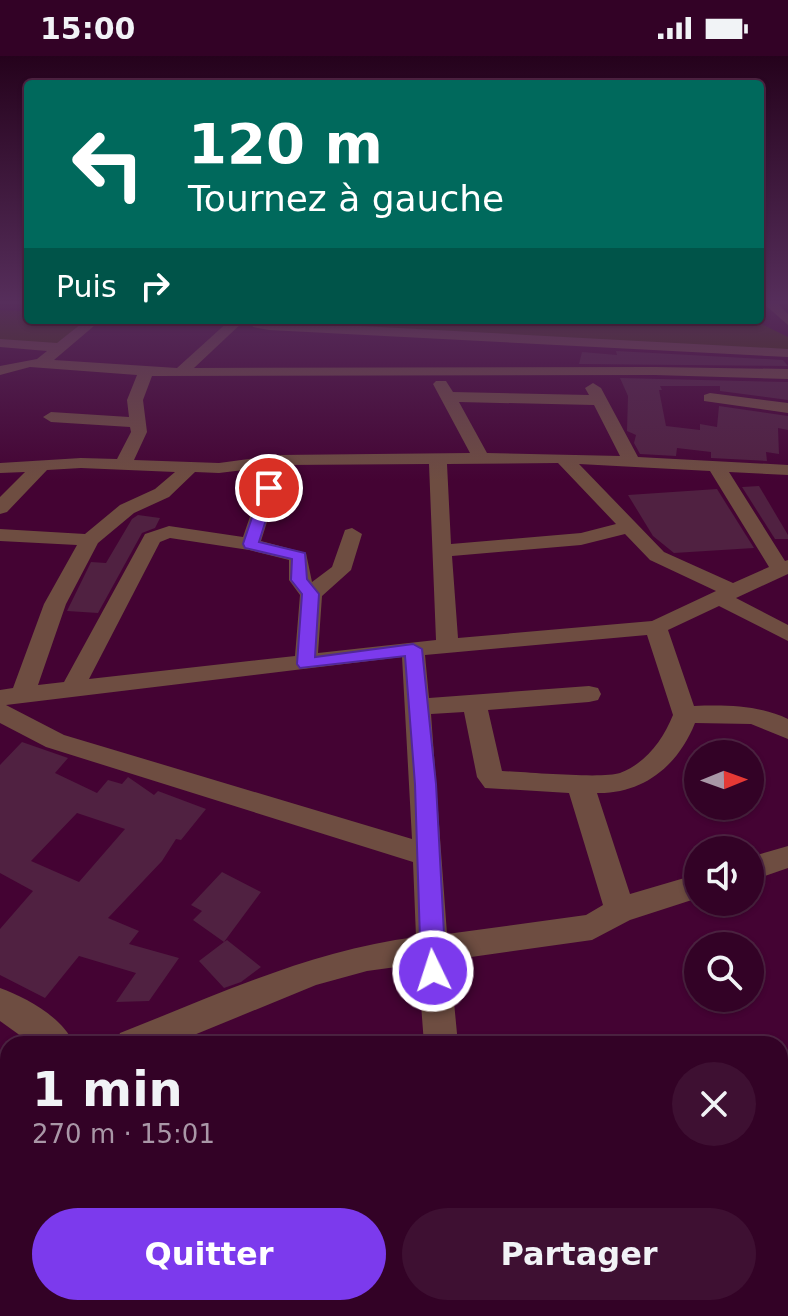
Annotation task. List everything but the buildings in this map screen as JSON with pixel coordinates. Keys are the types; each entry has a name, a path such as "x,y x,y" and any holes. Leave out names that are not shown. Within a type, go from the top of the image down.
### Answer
{"street":[{"path":"0,371 30,363 181,373 589,371 788,374"},
{"path":"181,373 192,363"},
{"path":"435,371 446,397 470,434 481,458"},
{"path":"589,371 599,400 631,460"},
{"path":"123,464 133,448 139,423 134,410 135,400 146,372"},
{"path":"701,372 710,398 711,416"},
{"path":"446,397 599,400"},
{"path":"710,398 788,408"},
{"path":"51,417 139,423"},
{"path":"438,458 444,622 448,645"},
{"path":"563,458 657,556 788,634"},
{"path":"0,468 123,464 188,469 278,460 563,458 788,470"},
{"path":"250,544 278,460"},
{"path":"0,508 42,465"},
{"path":"11,697 448,645 656,627 784,568 716,466"},
{"path":"11,697 55,604 90,540 132,505 162,493 188,469"},
{"path":"442,551 568,541 627,527"},
{"path":"72,690 152,538 169,532 250,544 299,557 299,580 311,594 306,664"},
{"path":"311,594 341,570 352,534"},
{"path":"0,535 90,540"},
{"path":"474,703 490,777 494,781 617,784 650,769 682,728 685,715 656,627"},
{"path":"413,649 428,855 431,947 440,1036"},
{"path":"419,707 589,694"},
{"path":"0,712 55,741 428,855"},
{"path":"685,715 747,713 767,717 788,730"},
{"path":"580,784 620,910"},
{"path":"764,865 788,857"},
{"path":"152,1036 312,972 367,957 592,927 620,910 684,890"},
{"path":"0,1003 31,1021 48,1036"}],"route":[{"path":"269,488 250,544 294,553 299,557 299,580 311,594 306,664 413,649 426,784 433,971"}]}
